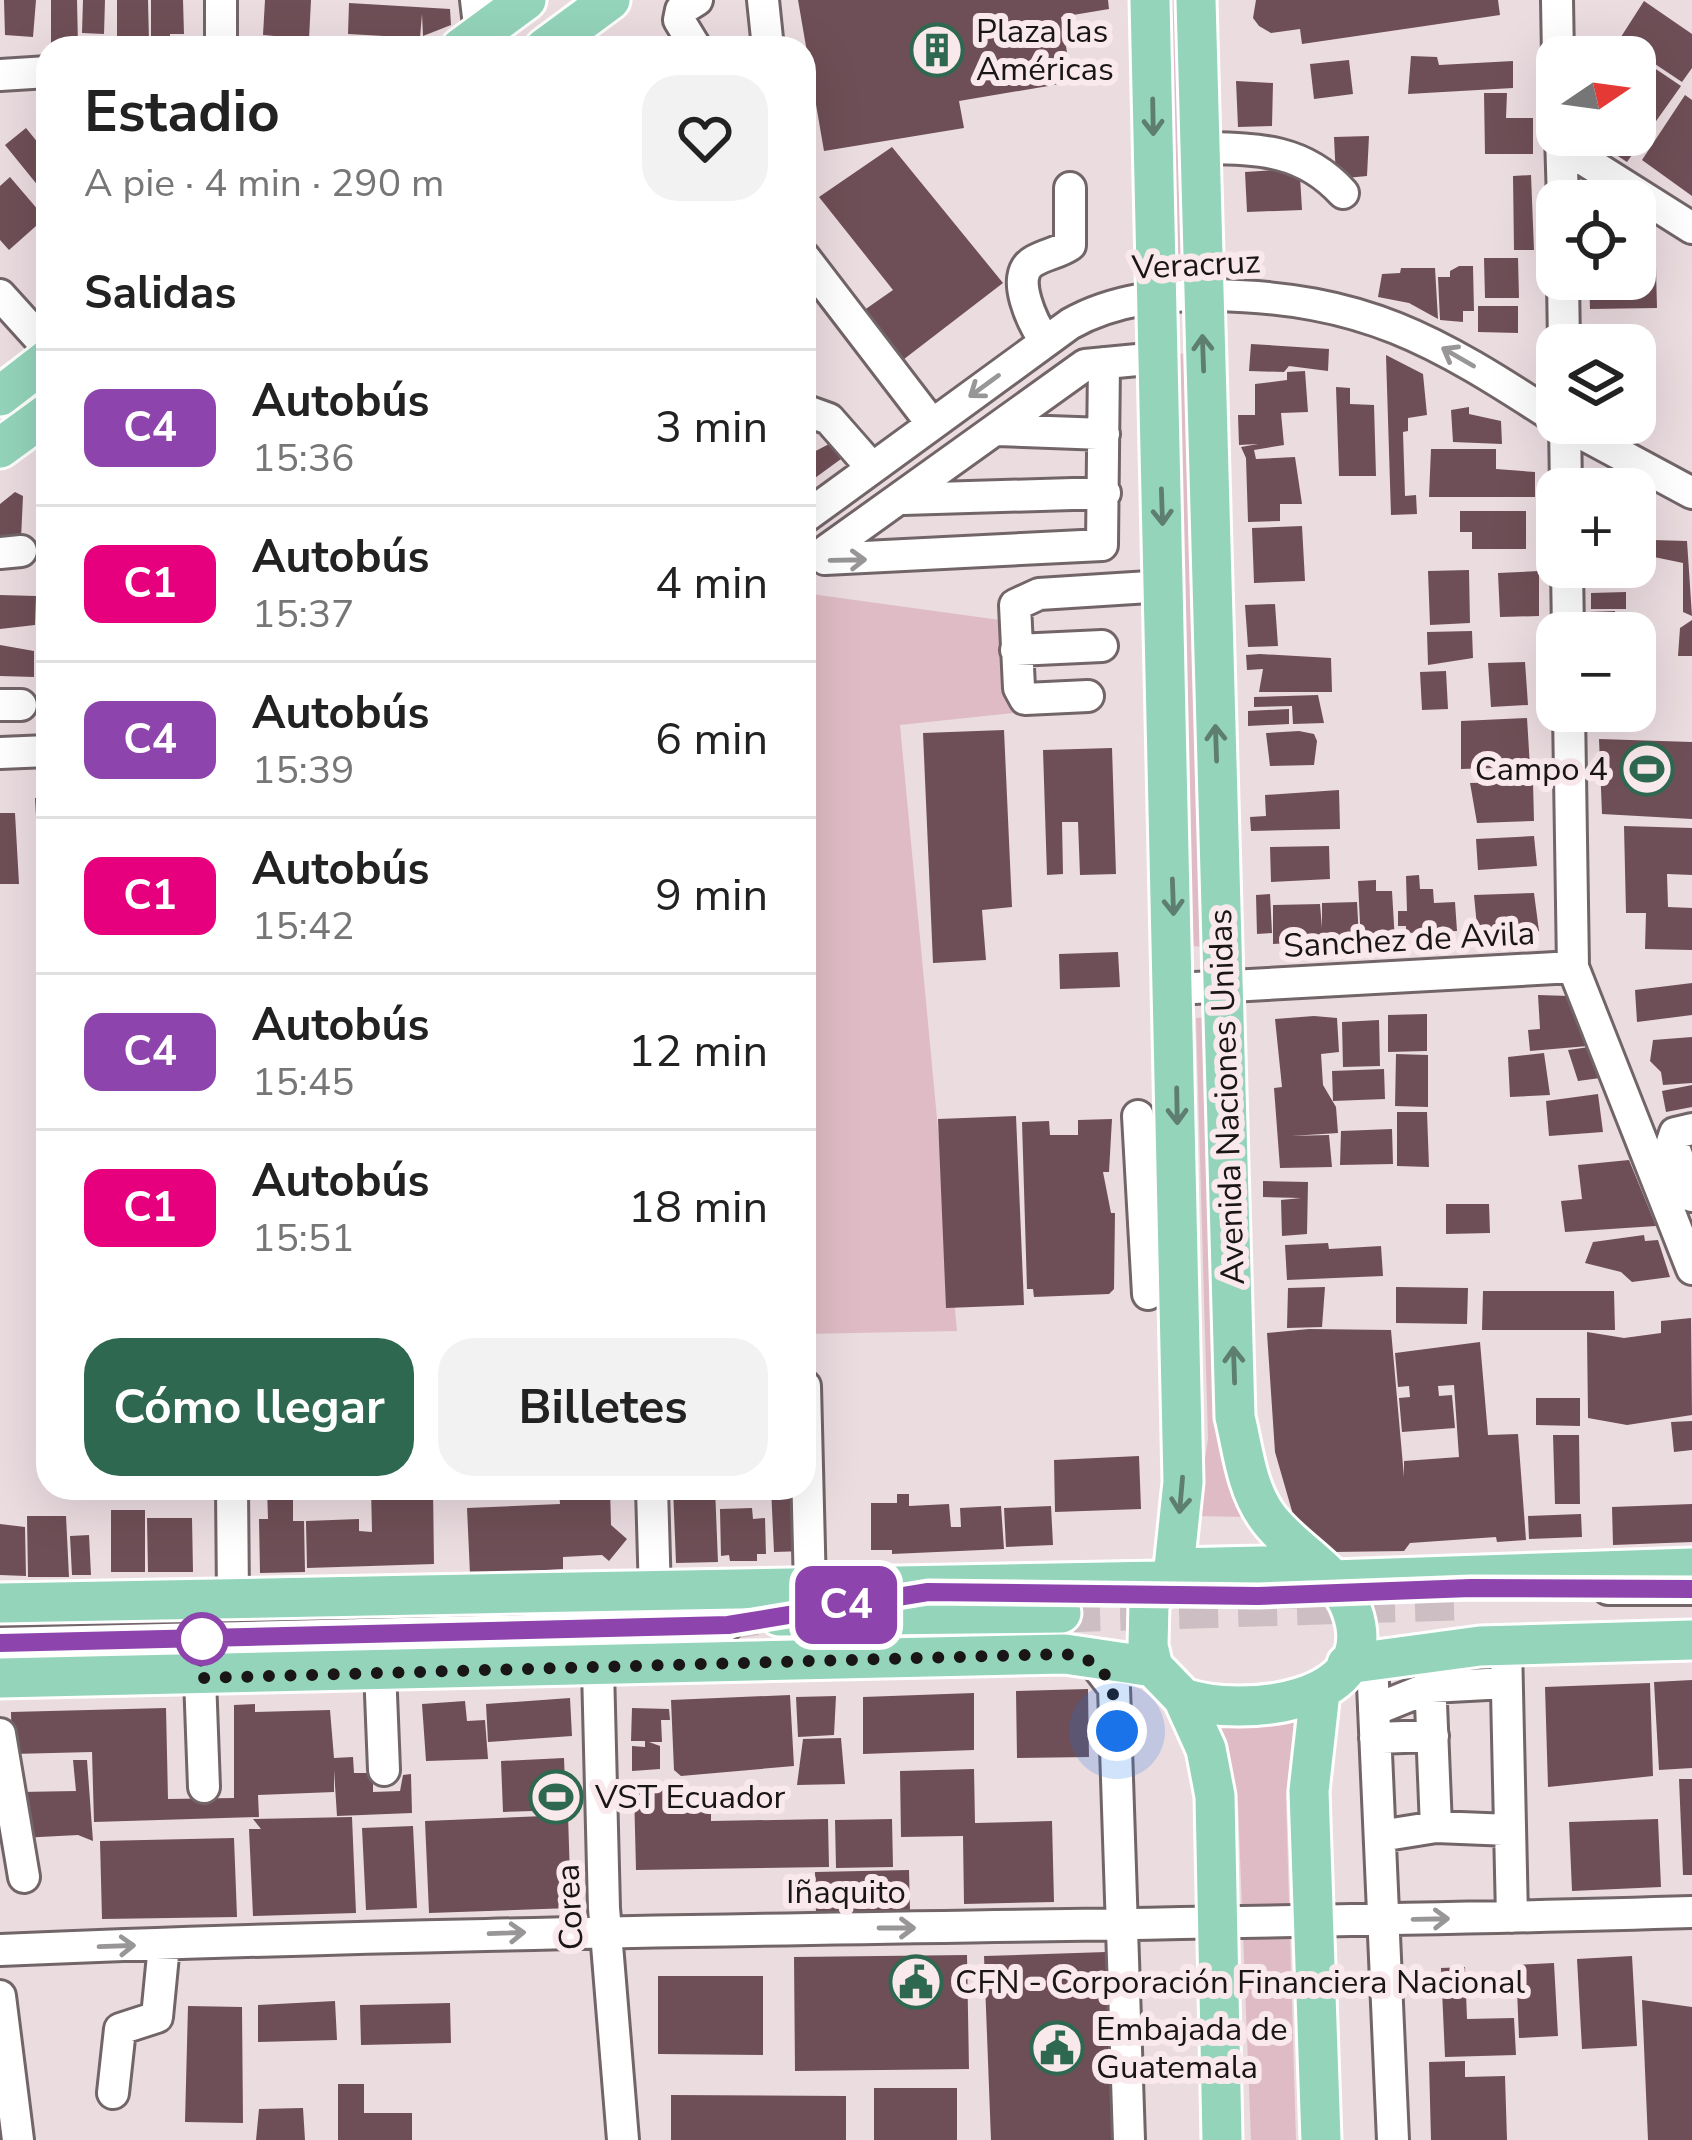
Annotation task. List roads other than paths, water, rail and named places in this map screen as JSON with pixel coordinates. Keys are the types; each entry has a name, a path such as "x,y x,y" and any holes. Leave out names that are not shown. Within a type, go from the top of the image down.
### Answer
{"main road":[{"path":"472,27 526,0"},
{"path":"560,36 610,0"},
{"name":"Avenida Naciones Unidas","path":"1150,0 1176,988 1160,1204 1183,1482 1167,1575 1149,1603 1153,1667"},
{"name":"Avenida Naciones Unidas","path":"1196,0 1235,1417 1256,1498 1353,1612 1355,1635 1309,1791 1321,2140"},
{"path":"0,396 36,368"},
{"path":"0,448 36,422"},
{"path":"0,1603 655,1594 1167,1575 1692,1568"},
{"path":"1184,1698 1200,1704 1291,1703 1346,1672 1448,1631 1692,1590"},
{"path":"386,1595 636,1618 1071,1634 1153,1667 1184,1698 1206,1749 1215,1796 1222,2140"},
{"path":"1448,1631 1692,1617"},
{"path":"1448,1631 1506,1664 1692,1640"},
{"path":"387,1669 639,1642 1071,1634"},
{"path":"0,1678 598,1669 1071,1634"}],"street":[{"path":"221,0 221,36"},
{"path":"689,36 680,20 681,10 697,0"},
{"path":"763,0 767,36"},
{"path":"1557,0 1558,36"},
{"path":"0,75 36,73"},
{"path":"1198,148 1291,153 1320,168 1343,193"},
{"path":"1586,156 1692,228"},
{"path":"1045,341 1027,308 1024,274 1032,261 1070,244 1070,188"},
{"path":"816,273 932,424"},
{"path":"0,295 36,335"},
{"name":"Veracruz","path":"816,509 1045,341 1095,310 1158,297 1296,298 1371,317 1430,340 1536,407"},
{"path":"1104,363 1105,539 1097,547 825,559 827,550 1085,365 1104,363 1158,358"},
{"path":"816,414 830,419 872,468"},
{"path":"997,430 1104,434"},
{"name":"Veracruz","path":"1601,444 1692,493"},
{"path":"903,499 1105,494"},
{"path":"1088,696 1024,699 1012,619 1022,597 1165,586"},
{"path":"1016,650 1102,646"},
{"path":"1569,732 1574,967 1688,1249"},
{"path":"0,753 36,752"},
{"name":"Sanchez de Avila","path":"1176,988 1574,967"},
{"path":"1138,1116 1160,1204 1148,1294"},
{"path":"1688,1177 1673,1136 1692,1129"},
{"path":"232,1500 232,1598"},
{"path":"652,1500 655,1594"},
{"path":"808,1500 810,1589"},
{"path":"0,1643 728,1625"},
{"path":"1374,1724 1448,1631"},
{"path":"1436,1827 1433,1736 1448,1631"},
{"path":"1071,1634 1114,1688 1129,2140"},
{"path":"1506,1664 1512,1917"},
{"path":"384,1770 387,1669"},
{"name":"Corea","path":"598,1669 606,1930 623,2140"},
{"path":"1346,1672 1374,1724 1393,2140"},
{"path":"200,1678 204,1787"},
{"path":"1374,1724 1433,1736"},
{"path":"0,1735 24,1877"},
{"path":"1380,1836 1436,1827 1510,1830"},
{"name":"Iñaquito","path":"0,1950 606,1930 1121,1927 1692,1912"},
{"path":"113,2093 120,2029 153,2023 157,2017 164,1945"},
{"path":"0,1996 18,2140"}],"tunnel":[{"path":"1141,1595 1357,1593"},
{"path":"1061,1613 1454,1601"},
{"path":"727,1625 801,1613"}],"place":[{"name":"Plaza las Américas","path":"937,50"},
{"name":"Campo 4","path":"1647,769"},
{"name":"VST Ecuador","path":"556,1797"},
{"name":"CFN - Corporación Financiera Nacional","path":"916,1982"},
{"name":"Embajada de Guatemala","path":"1057,2048"}]}
